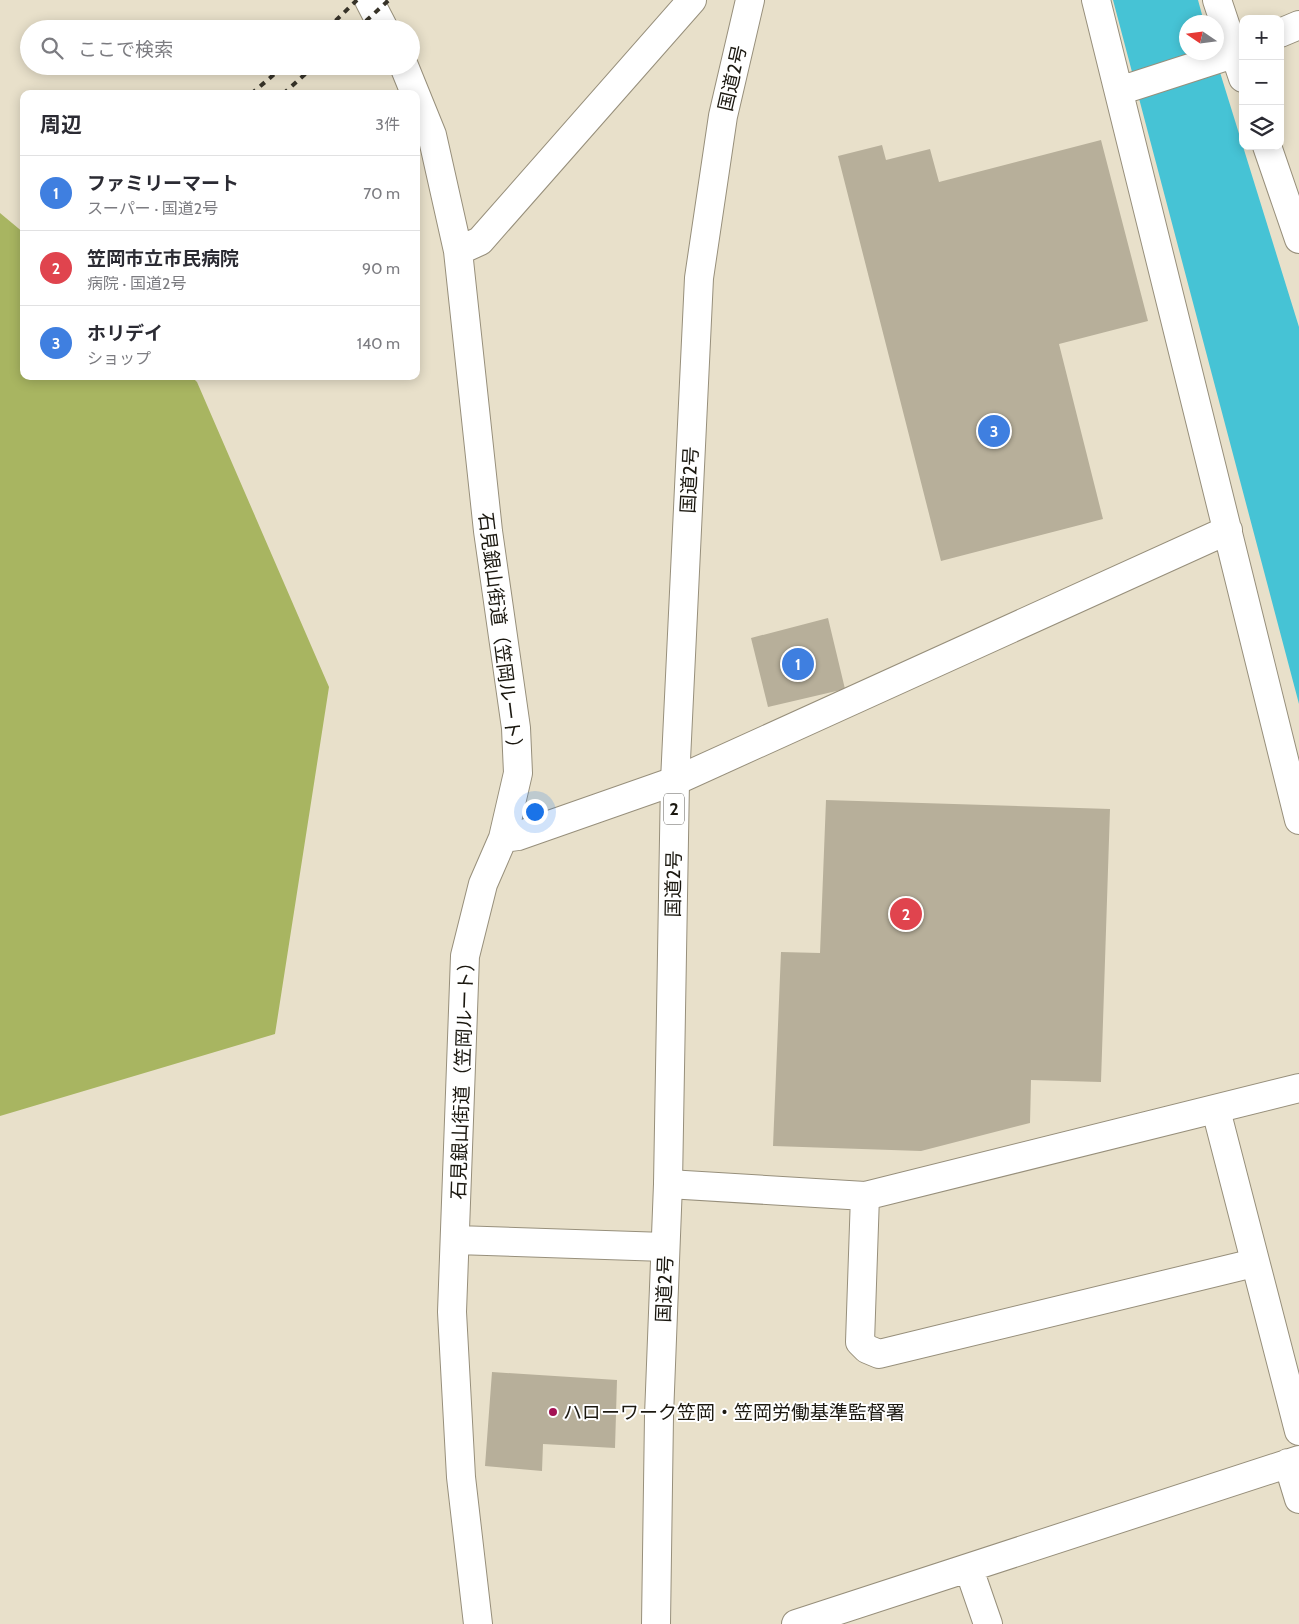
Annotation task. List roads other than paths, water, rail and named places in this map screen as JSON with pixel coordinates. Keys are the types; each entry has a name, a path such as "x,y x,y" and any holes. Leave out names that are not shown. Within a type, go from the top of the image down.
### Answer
{"main road":[{"path":"369,0 379,20"},
{"path":"458,251 480,241 692,0"},
{"name":"国道2号","path":"656,1624 656,1537 668,1184 675,781 699,278 723,116 750,0"},
{"path":"1096,0 1123,89 1299,820"},
{"path":"1217,0 1239,66"},
{"path":"1284,31 1299,25"},
{"path":"1123,89 1234,52"},
{"name":"石見銀山街道（笠岡ルート）","path":"408,75 414,90"},
{"name":"石見銀山街道（笠岡ルート）","path":"420,105 432,135 458,251 488,532 516,728 518,773 502,838 483,884 465,956 452,1312 461,1477 478,1624"},
{"path":"1268,150 1299,239"},
{"path":"502,838 518,836 675,781 1228,530"},
{"path":"668,1184 865,1196 1299,1088"},
{"path":"1216,1110 1254,1263 1299,1431"},
{"path":"865,1196 860,1342 867,1349 879,1354 1254,1263"},
{"path":"456,1240 665,1247"},
{"path":"796,1624 969,1569 1293,1461 1299,1499"},
{"path":"969,1569 988,1624"}],"water":[{"path":"1113,0 1198,0 1202,15 1179,15 1179,60 1216,60 1239,134 1239,150 1244,150 1299,327 1299,704"}],"railway":[{"path":"336,20 357,0"},
{"path":"367,20 389,0"},
{"path":"256,90 273,75"},
{"path":"287,90 304,75"}],"place":[{"name":"ホリデイ","path":"994,431"},
{"name":"ファミリーマート","path":"798,664"},
{"name":"笠岡市立市民病院","path":"906,914"},
{"name":"ハローワーク笠岡・笠岡労働基準監督署","path":"553,1412"}]}
